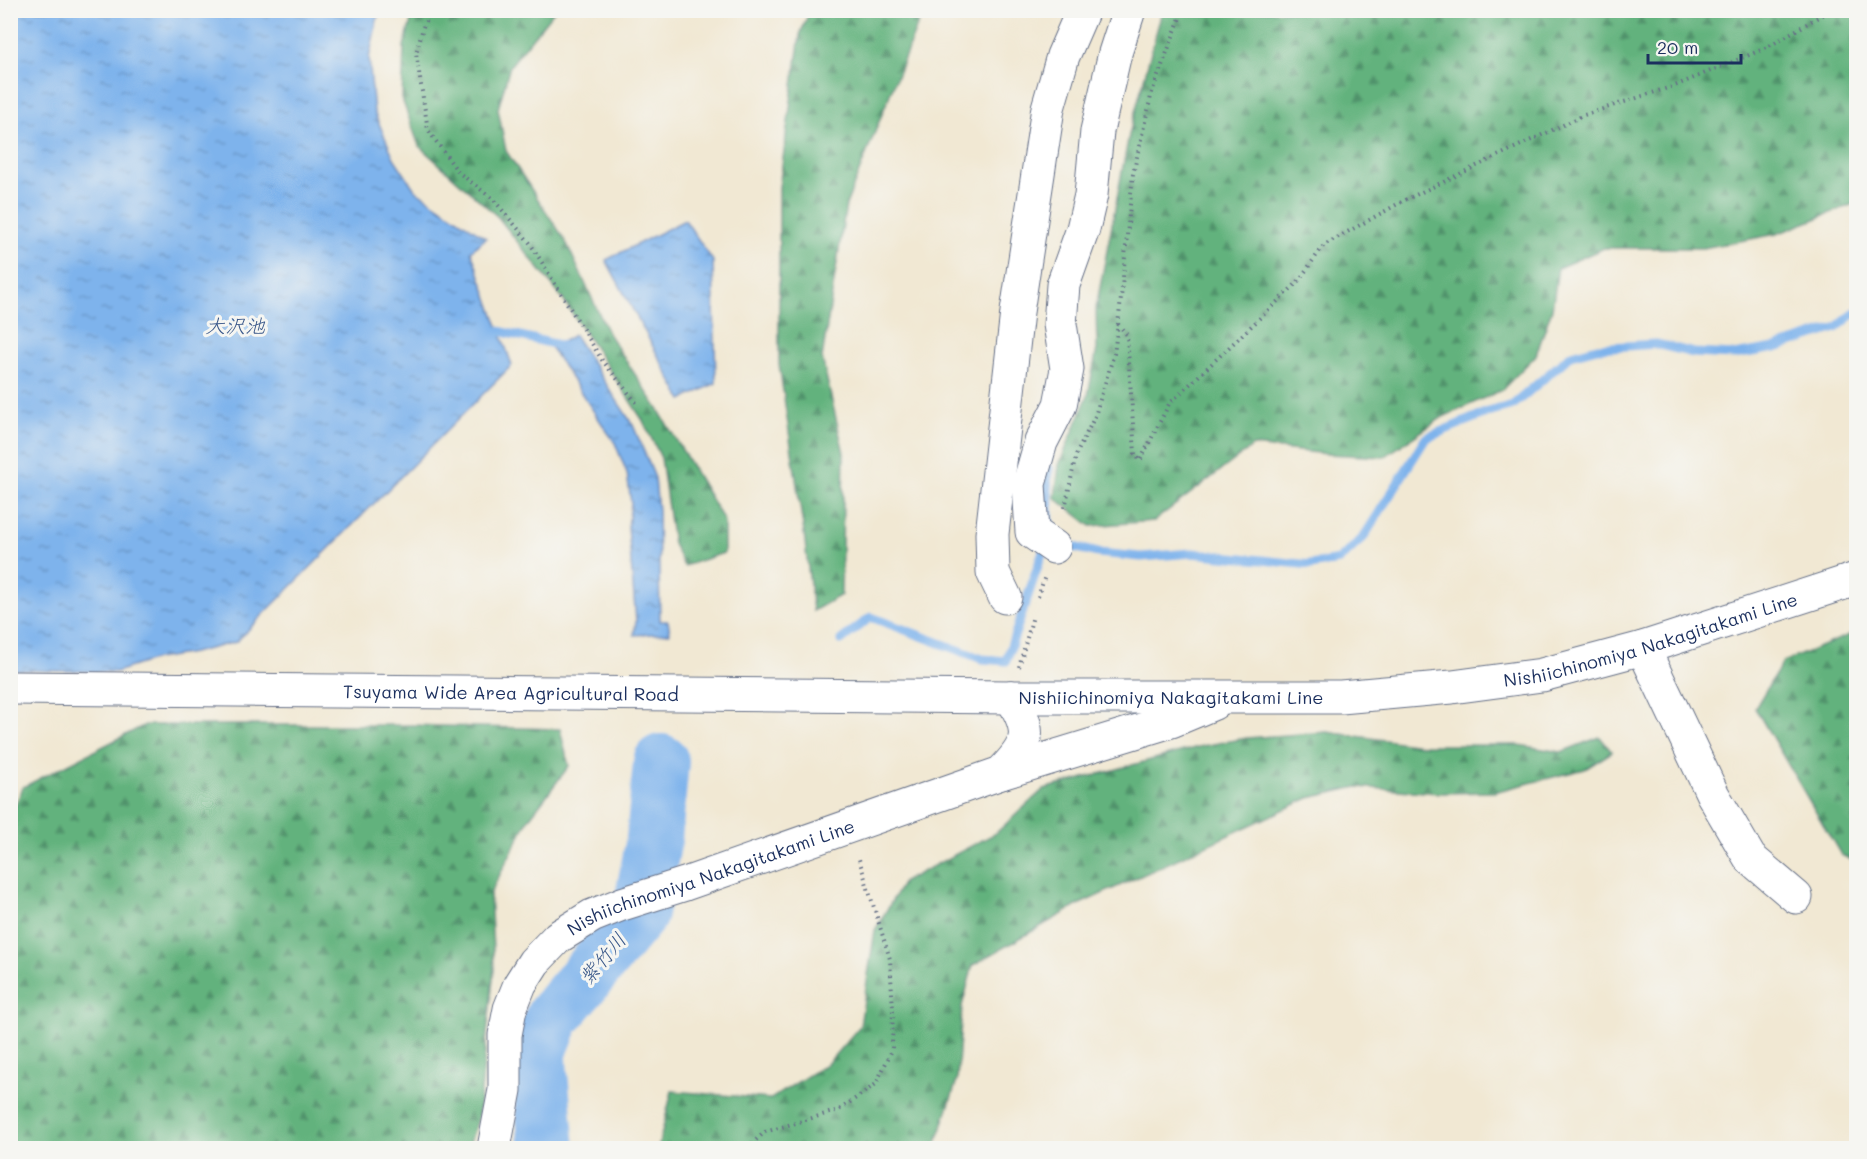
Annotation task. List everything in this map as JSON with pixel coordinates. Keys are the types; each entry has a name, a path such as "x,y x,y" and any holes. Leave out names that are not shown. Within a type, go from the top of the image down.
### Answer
{"street":[{"path":"1005,597 993,572 992,534 1017,312 1048,108 1063,56 1083,10"},
{"path":"1054,547 1032,532 1029,484 1041,442 1060,405 1062,396 1067,369 1060,324 1063,285 1083,229 1091,195 1097,131 1115,53 1129,10"},
{"name":"Nishiichinomiya Nakagitakami Line","path":"1011,697 1341,697 1452,687 1542,675 1643,648 1857,579"},
{"path":"1643,648 1713,795 1750,858 1796,897"},
{"name":"Tsuyama Wide Area Agricultural Road","path":"10,688 1011,697"},
{"name":"Nishiichinomiya Nakagitakami Line","path":"494,1149 505,1090 505,1035 510,1009 520,984 534,962 558,937 592,916 622,904 1001,773 1018,755 1027,731 1022,714 1011,697"},
{"path":"1001,773 1171,721 1230,697"}],"path":[{"path":"432,10 424,24 416,53 428,130 458,172 493,199 530,243 602,360 639,406"},
{"path":"1118,324 1127,335 1135,454 1140,461 1169,404 1297,283 1324,245 1405,200 1584,115 1677,85 1766,48 1830,10"},
{"path":"747,1149 765,1132 839,1110 876,1084 892,1050 893,1010 890,959 847,828"}],"green space":[{"path":"414,10 554,11 510,66 498,109 506,151 565,240 609,335 658,409 724,521 724,553 684,566 673,544 661,458 642,419 562,298 498,217 419,146 402,99 404,46"},
{"path":"810,10 923,11 846,205 822,358 844,453 841,595 813,611 779,364 779,187 800,35"},
{"path":"1162,11 1856,11 1856,203 1777,234 1703,248 1604,248 1558,268 1552,309 1536,355 1502,390 1443,417 1384,457 1253,446 1154,521 1091,526 1055,498 1059,465 1088,395 1097,349 1096,308 1129,135"},
{"path":"1856,632 1856,862 1841,855 1755,708 1783,662"},
{"path":"145,725 409,725 560,729 569,766 528,820 490,894 494,969 478,1119 468,1148 11,1148 11,815 23,787"},
{"path":"1327,732 1421,745 1519,745 1561,752 1600,737 1612,752 1585,769 1494,792 1439,793 1357,787 1309,798 1080,904 973,965 962,1006 957,1080 935,1148 658,1148 672,1091 771,1099 828,1063 860,1026 875,930 903,882 996,833 1044,789 1202,746 1247,738"}],"water":[{"name":"大沢池","path":"11,10 379,11 369,58 374,112 394,158 415,190 486,238 471,251 512,365 236,642 193,653 156,659 116,672 11,670"},
{"path":"685,220 713,261 716,383 682,400 606,260"},
{"path":"574,335 633,425 655,478 658,511 660,621 668,621 670,633 634,635 636,621 628,527 631,503 627,473 615,443 551,348"}],"waterway":[{"path":"1060,540 1073,547 1098,553 1141,557 1192,553 1311,565 1339,560 1363,538 1426,438 1488,412 1513,405 1571,355 1597,348 1656,344 1694,353 1734,355 1775,348 1836,328 1856,312"},
{"path":"490,329 569,349"},
{"path":"1048,535 1050,529 1047,478 1049,468"},
{"path":"841,640 871,617 982,659 1006,661 1044,548"},
{"name":"紫竹川","path":"547,1148 538,1053 553,1017 640,913 654,839 661,762"}]}
